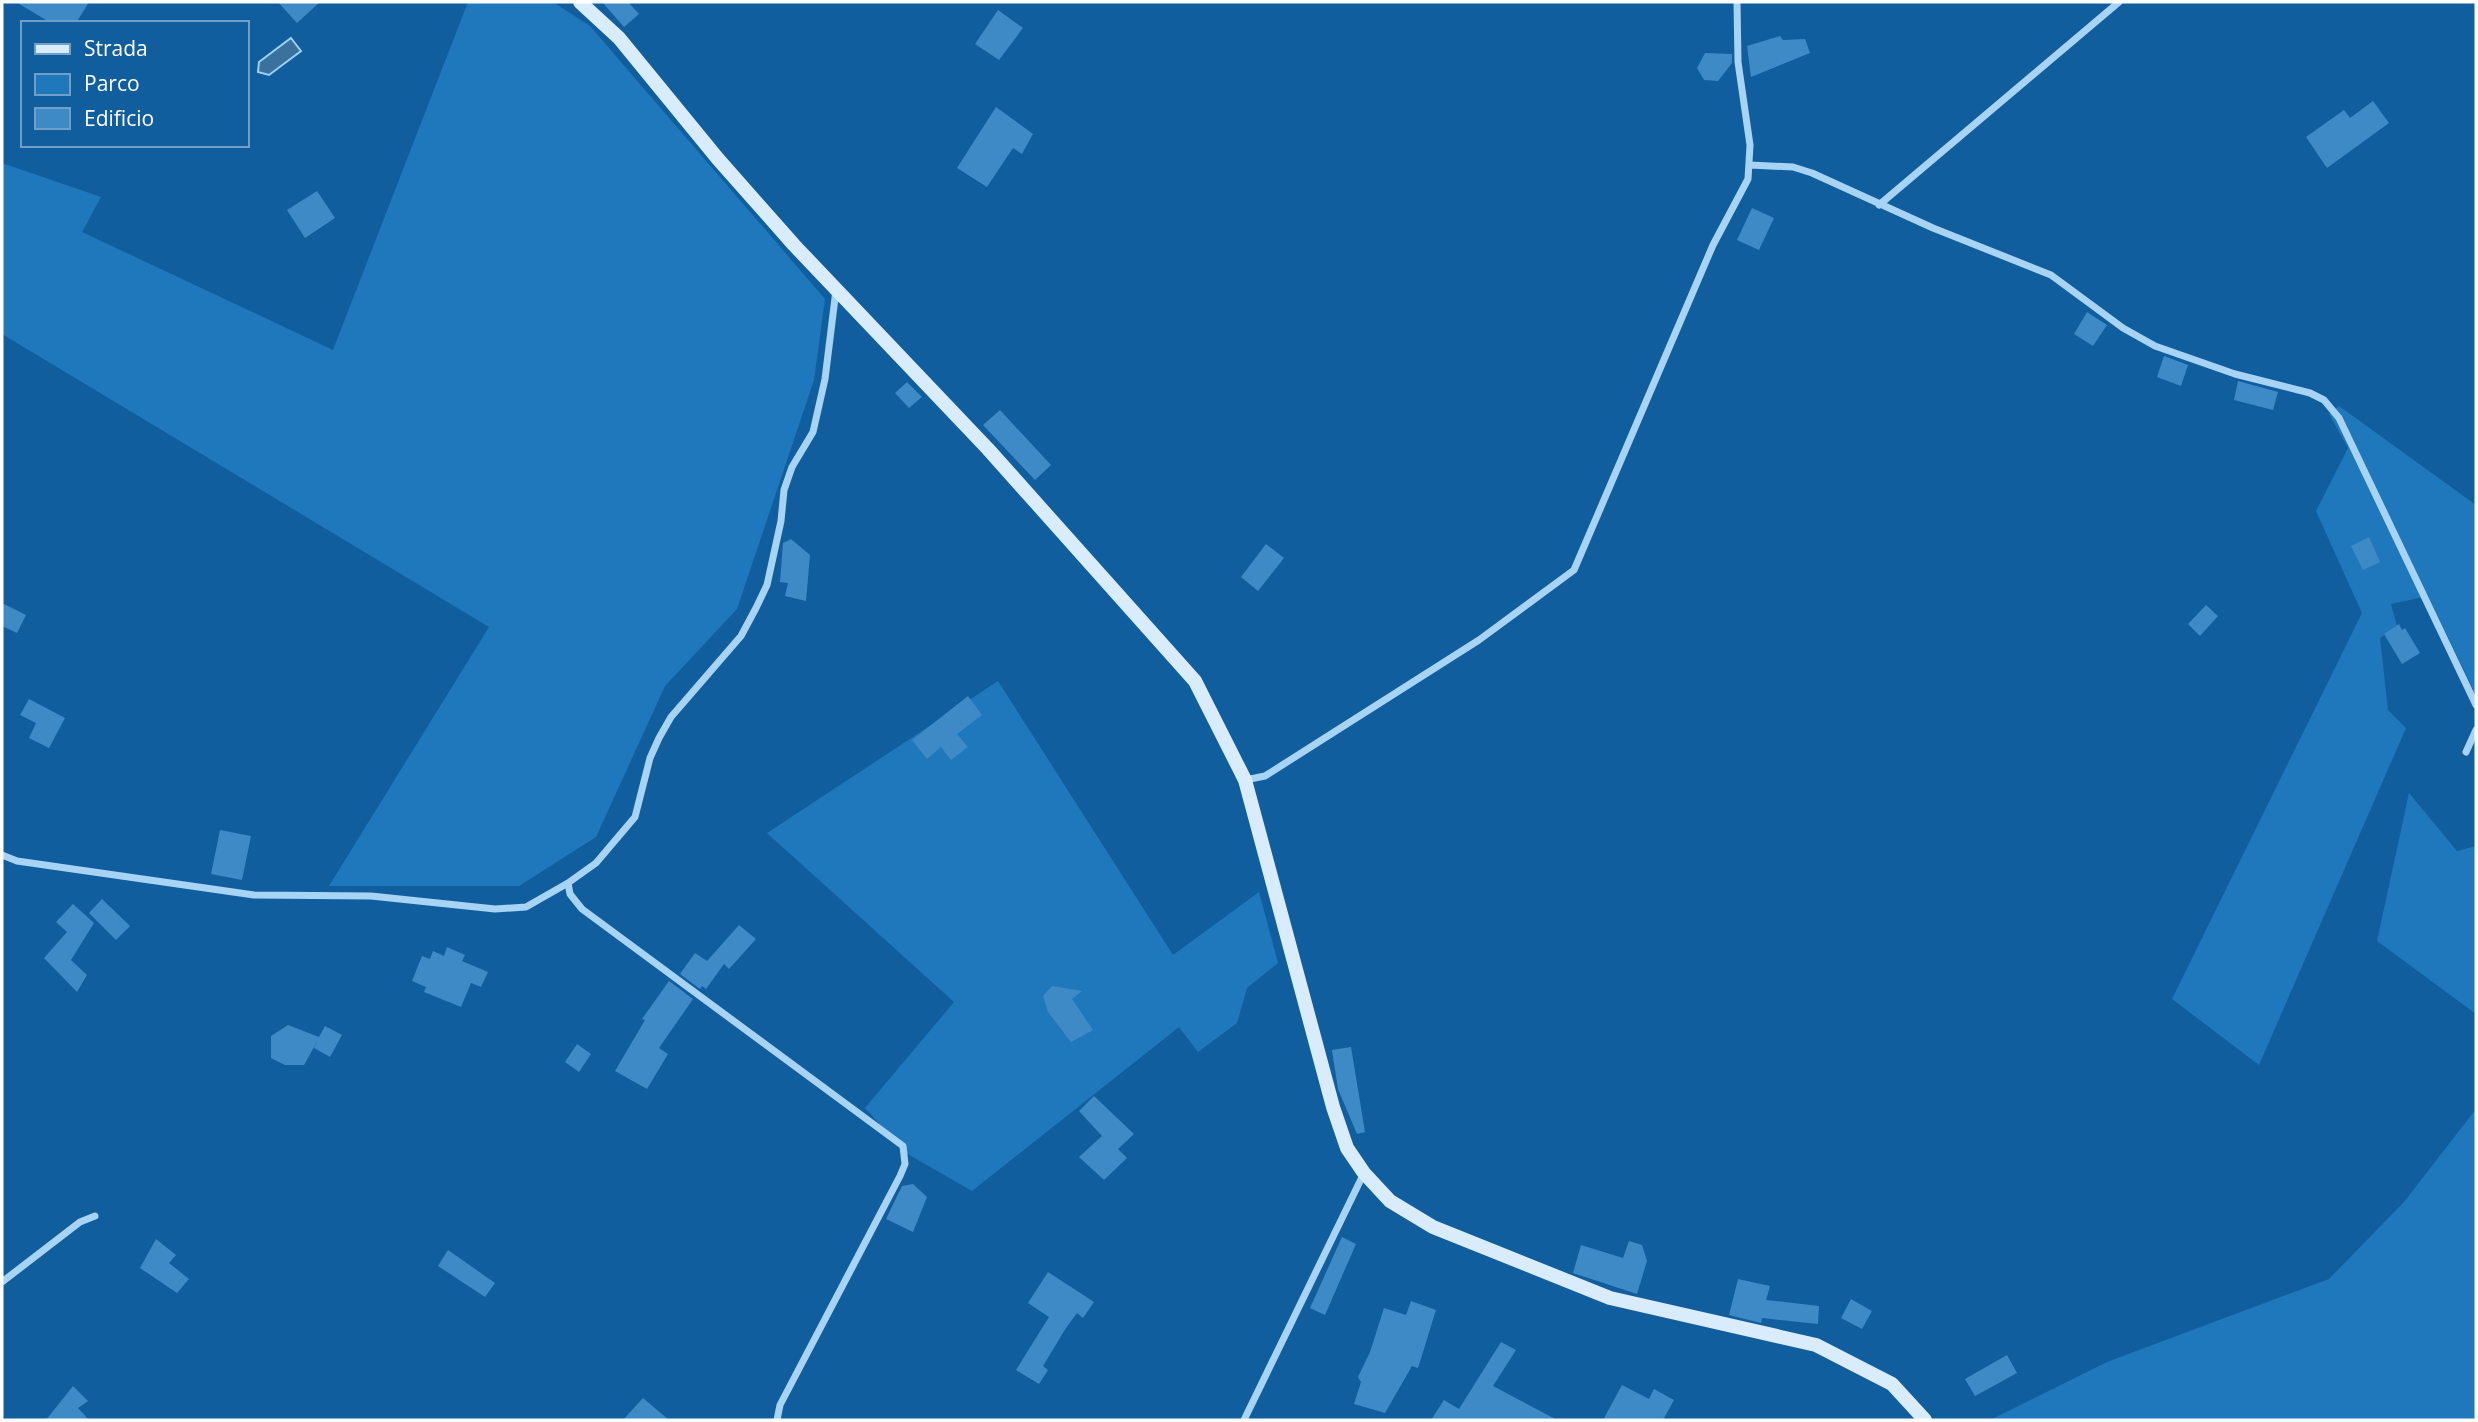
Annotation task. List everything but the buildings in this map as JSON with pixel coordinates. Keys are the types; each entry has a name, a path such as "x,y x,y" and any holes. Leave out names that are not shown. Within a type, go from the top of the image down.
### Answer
{"main road":[{"path":"580,2 619,38 718,159 836,289 988,449 1195,681 1245,780 1333,1107 1347,1148 1364,1173 1390,1201 1433,1227 1610,1298 1815,1345 1892,1384 1925,1420"}],"street":[{"path":"1245,780 1265,776 1457,654 1574,570 1713,245 1748,179 1750,165 1738,62 1737,2"},
{"path":"1879,205 2119,2"},
{"path":"1750,165 1793,166 1879,205 2050,275 2123,328 2155,346 2209,366 2310,393 2324,400 2339,418 2476,705"},
{"path":"2,855 17,861 254,895 371,897 495,909 526,907 568,883 596,863 635,817 650,758 671,717 741,636 756,608 766,585 781,521 784,490 792,467 814,432 825,379 836,289"},
{"path":"2466,752 2476,730"},
{"path":"568,883 570,894 582,909 903,1146 905,1164 900,1176 780,1405 777,1420"},
{"path":"1244,1420 1364,1173"},
{"path":"2,1282 80,1222 95,1216"}],"green space":[{"path":"468,2 553,2 590,26 825,299 814,380 737,609 665,686 596,837 519,886 329,886 489,627 2,334 2,163 101,197 82,232 333,350"},
{"path":"2339,406 2476,505 2476,695 2428,596 2391,604 2397,626 2380,638 2388,710 2406,728 2259,1065 2172,999 2362,613 2316,511 2348,448 2329,414"},
{"path":"998,681 1173,955 1259,892 1278,963 1247,988 1237,1023 1198,1052 1179,1027 972,1191 906,1153 865,1108 954,1002 767,833"},
{"path":"2409,793 2457,851 2476,846 2476,1014 2377,941"},
{"path":"2476,1109 2476,1420 1990,1420 2107,1362 2329,1279 2404,1202"}],"shaded area":[{"path":"291,38 301,51 269,75 258,72 259,62"}]}
